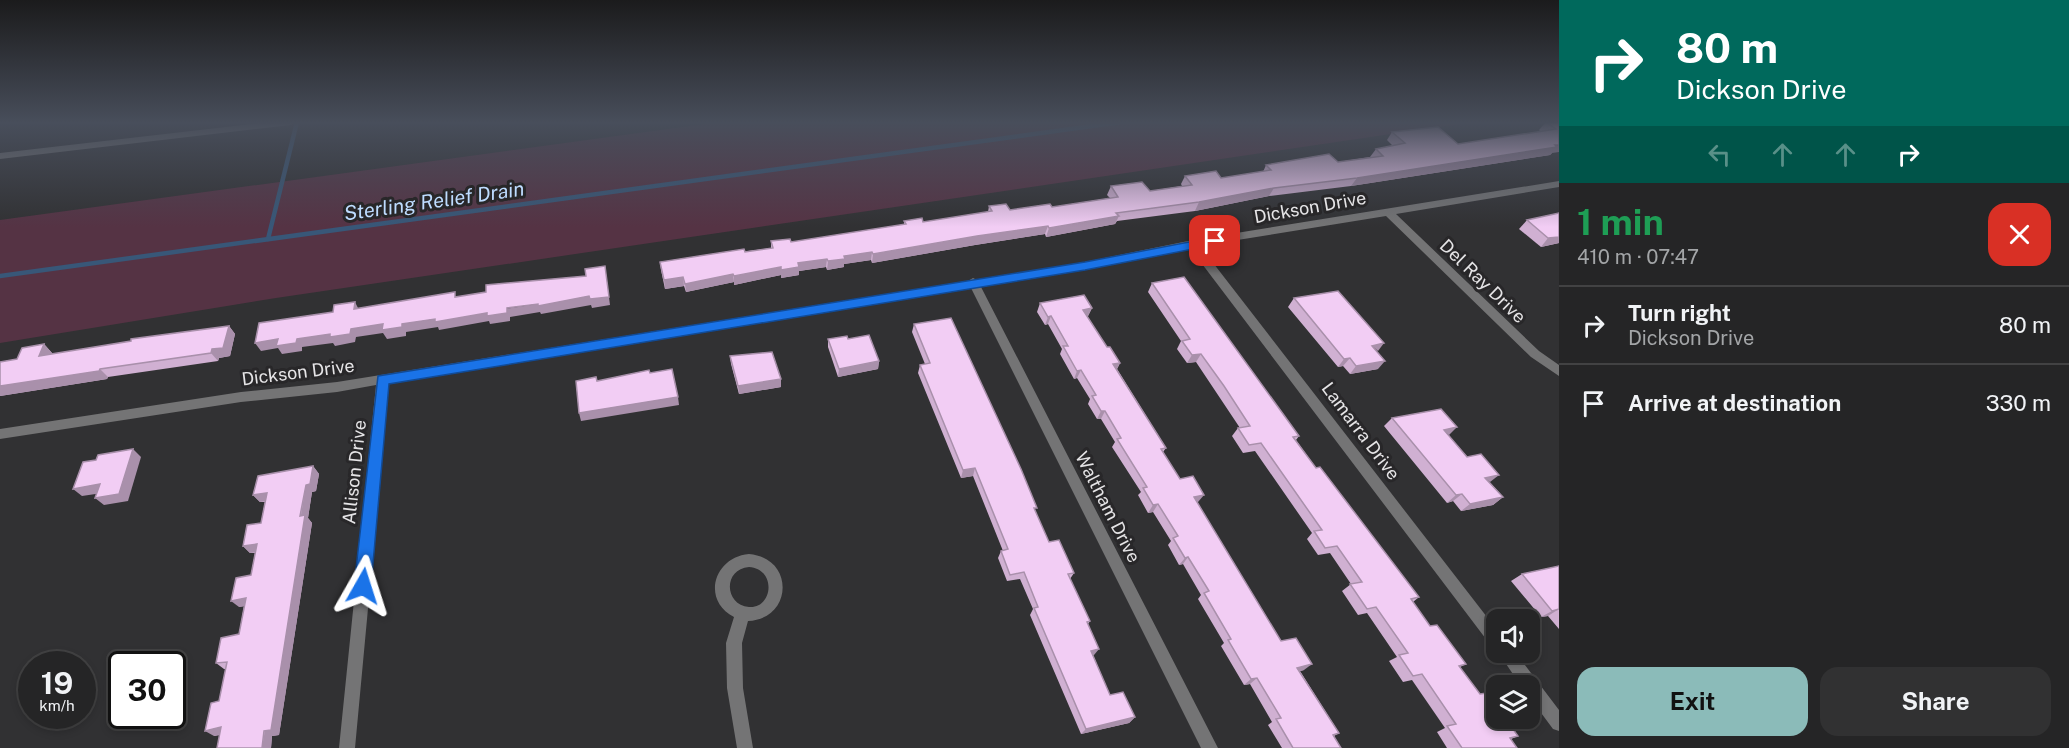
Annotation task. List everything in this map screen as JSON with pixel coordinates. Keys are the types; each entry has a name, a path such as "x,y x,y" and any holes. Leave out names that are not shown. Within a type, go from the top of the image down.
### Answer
{"street":[{"name":"Dickson Drive","path":"0,434 241,397 383,380 973,282 1085,266 1193,244 1559,184"},
{"name":"Del Ray Drive","path":"1388,212 1535,354 1559,371"},
{"name":"Lamarra Drive","path":"1193,244 1486,628"},
{"name":"Waltham Drive","path":"973,282 1210,748"},
{"name":"Allison Drive","path":"346,748 383,380"},
{"path":"743,612 734,643 735,688 745,748"},
{"path":"1513,663 1559,723"}],"shaded area":[{"name":"Sterling Relief Drain","path":"463,157 1236,157 276,298 0,343 0,220"}],"building":[{"path":"1312,157 1332,157 1338,162 1376,157 1493,157 1274,188 1199,202 1116,213 1119,216 1049,228 1048,226 873,254 872,252 844,256 845,259 798,263 799,267 781,270 781,267 734,276 733,274 685,284 683,277 664,280 660,262 744,249 745,252 773,248 771,241 790,239 791,242 906,224 904,221 922,218 923,222 992,211 989,206 1006,204 1010,210 1050,204 1052,207 1118,197 1111,186 1142,182 1150,191 1192,185 1185,176 1216,171 1221,178 1271,170 1266,165"},
{"path":"1559,213 1559,237 1548,238 1527,220"},
{"path":"605,266 609,297 590,299 589,296 538,306 538,304 507,308 507,313 487,316 487,313 435,322 435,319 402,324 402,327 382,330 383,324 351,329 350,334 330,337 330,334 297,339 296,343 276,346 278,339 255,343 259,323 333,312 334,305 355,302 354,309 455,292 455,297 486,292 486,285 586,276 585,269"},
{"path":"1184,277 1299,436 1293,437 1316,468 1320,467 1419,597 1411,599 1430,626 1437,625 1466,664 1459,666 1480,694 1486,693 1486,729 1513,729 1518,736 1510,738 1517,748 1462,748 1447,726 1456,724 1422,674 1413,676 1399,655 1408,653 1376,607 1367,609 1350,584 1362,582 1337,546 1325,548 1314,531 1322,530 1261,443 1249,445 1238,428 1250,426 1201,354 1192,355 1182,341 1190,339 1152,283"},
{"path":"1338,291 1384,343 1372,346 1385,361 1356,366 1350,358 1344,359 1294,298"},
{"path":"1084,295 1092,308 1083,310 1120,363 1113,364 1166,448 1161,449 1180,479 1193,476 1204,495 1194,497 1281,641 1296,638 1312,664 1297,668 1339,733 1333,735 1341,748 1293,748 1276,719 1281,718 1257,678 1251,679 1228,640 1231,639 1204,593 1209,591 1173,538 1178,536 1158,504 1153,505 1143,488 1147,487 1117,439 1121,438 1105,411 1101,411 1092,396 1096,395 1081,370 1077,371 1063,346 1068,346 1051,316 1048,317 1040,303"},
{"path":"951,318 1021,469 1037,508 1034,508 1049,542 1059,540 1074,573 1068,574 1090,621 1087,622 1099,649 1091,651 1110,695 1123,692 1135,717 1086,729 1034,608 1038,607 1024,572 1010,575 1001,551 1008,549 975,468 963,470 920,365 930,363 914,324"},
{"path":"229,326 223,348 212,349 211,353 0,386 0,362 17,359 22,348 44,344 39,356 131,341 131,339"},
{"path":"869,335 879,361 839,369 828,339 847,336 848,339"},
{"path":"772,352 781,379 738,386 730,356"},
{"path":"672,369 678,397 579,413 576,381 596,377 597,381 649,370 650,373"},
{"path":"1441,409 1457,427 1444,430 1467,457 1481,454 1499,475 1485,478 1503,497 1470,504 1462,494 1456,495 1392,418"},
{"path":"133,449 119,494 95,498 100,484 73,489 83,462 96,460 98,455"},
{"path":"313,466 310,484 306,485 300,516 305,515 271,730 264,731 262,748 217,748 221,727 205,731 211,703 219,701 227,662 216,663 221,638 239,634 246,598 231,601 236,578 251,575 257,544 243,546 247,525 261,523 267,493 253,495 258,476"},
{"path":"1559,566 1559,609 1552,611 1522,574"}],"waterway":[{"path":"268,239 288,157"},
{"name":"Sterling Relief Drain","path":"0,276 867,157"}],"route":[{"path":"363,586 383,380 973,282 1085,266 1215,241"}]}
